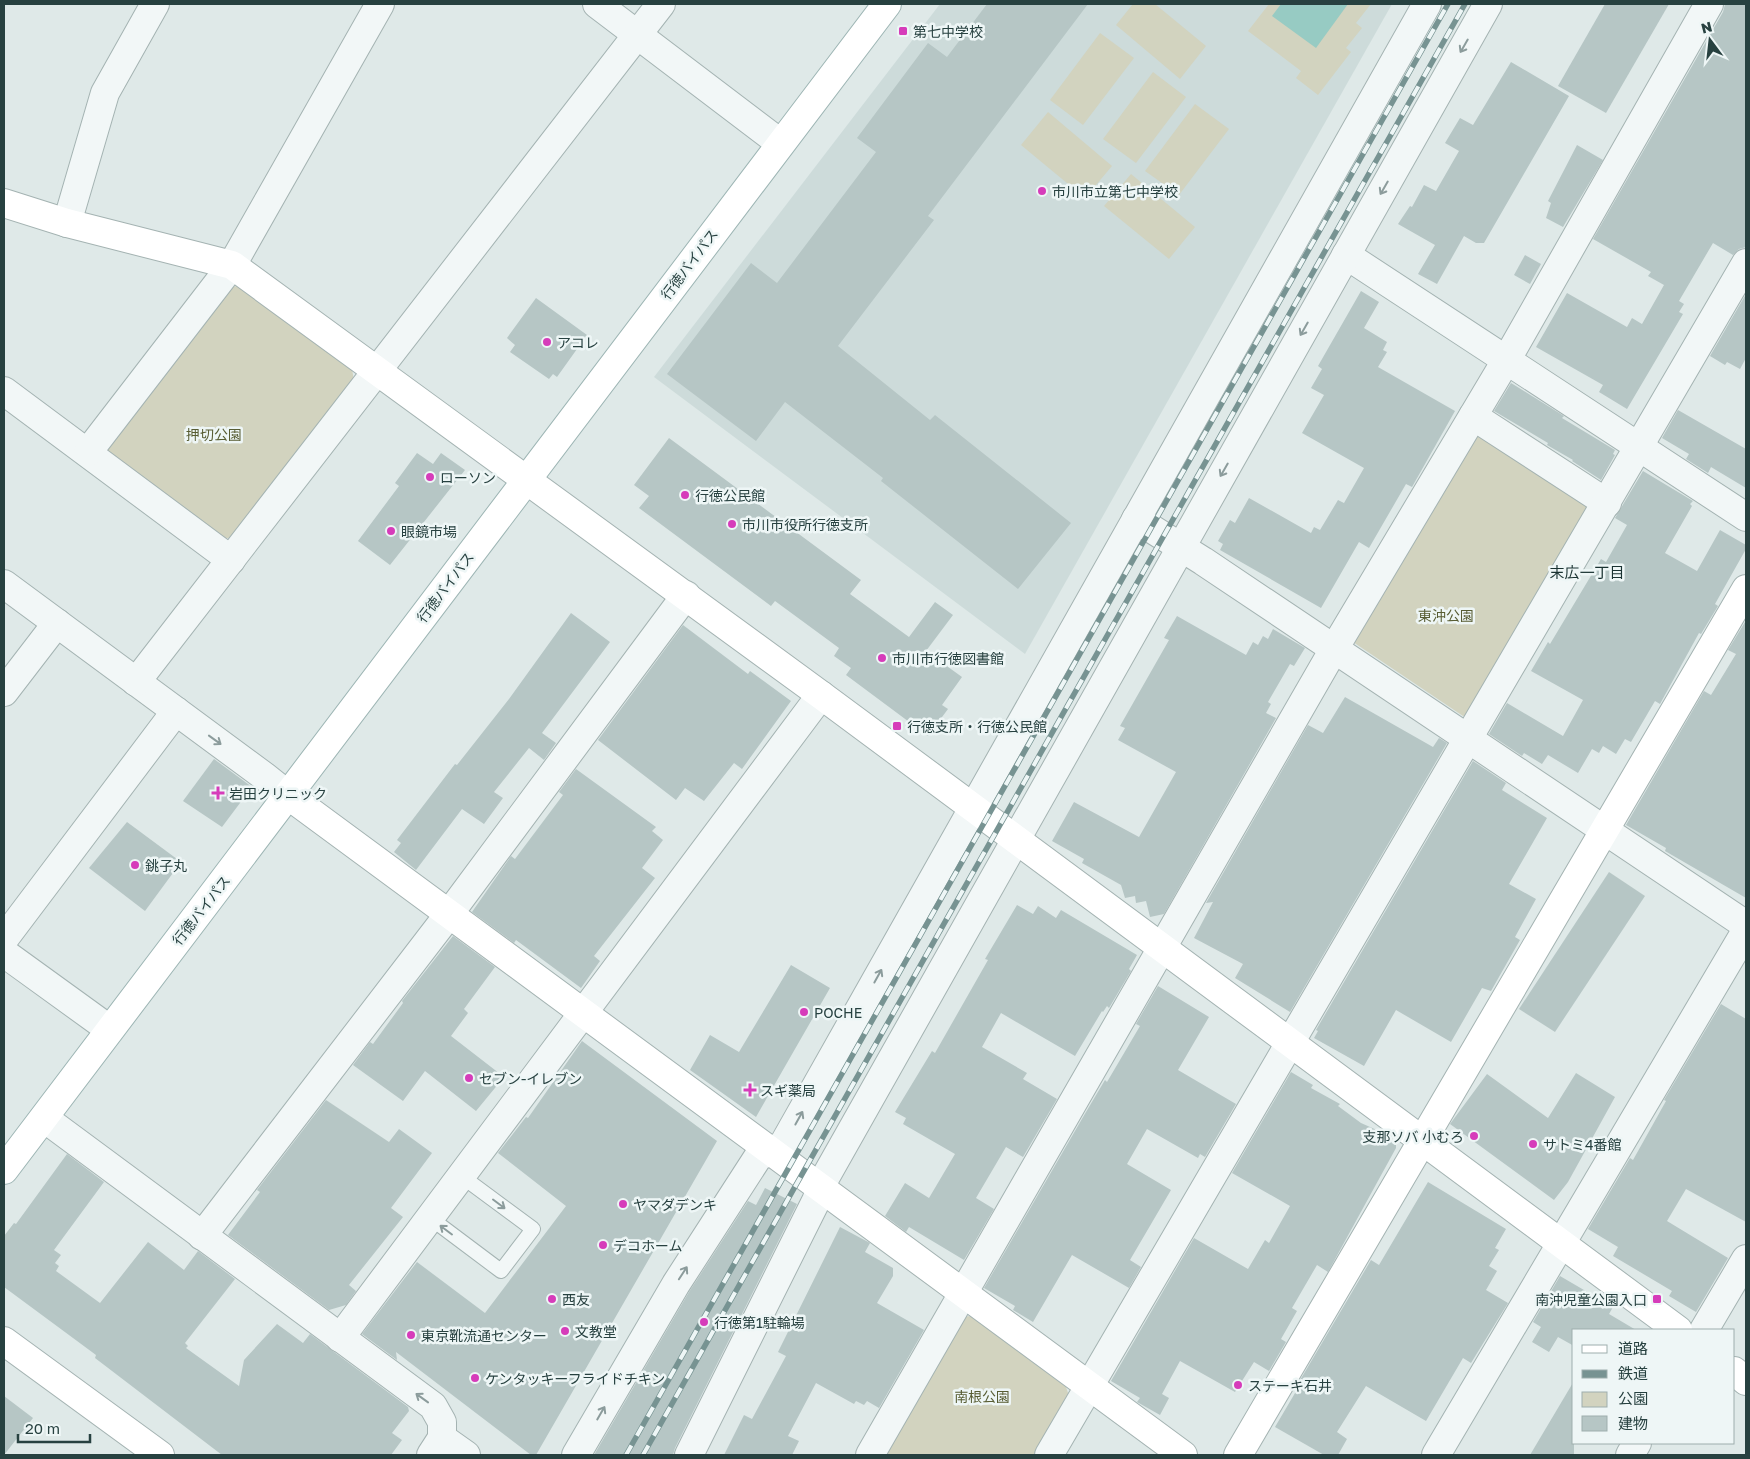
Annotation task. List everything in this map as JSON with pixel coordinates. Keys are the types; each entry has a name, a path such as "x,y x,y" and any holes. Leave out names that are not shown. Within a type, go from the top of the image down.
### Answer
{"street":[{"path":"67,223 105,94 155,4"},
{"path":"88,452 232,265 380,4"},
{"path":"597,4 780,144"},
{"path":"136,682 661,4"},
{"name":"行徳バイパス","path":"4,1170 109,1029 289,796 525,480 886,4"},
{"path":"576,1455 676,1284 758,1157 783,1145 1427,4"},
{"path":"689,1455 821,1188 1488,4"},
{"path":"870,1455 1334,649 1507,359 1709,4"},
{"path":"4,204 67,223 232,265 525,480 686,595 1677,1329"},
{"path":"1346,254 1746,518"},
{"path":"1049,1455 1746,263"},
{"path":"4,391 231,560"},
{"path":"1473,416 1606,503"},
{"path":"1136,519 1181,546 1746,925"},
{"path":"4,584 1182,1455"},
{"path":"1238,1455 1746,589"},
{"path":"202,1236 450,913 686,595"},
{"path":"4,692 57,623"},
{"path":"340,1338 460,1175 821,695"},
{"path":"4,939 176,711"},
{"path":"1436,1455 1559,1243 1746,931"},
{"path":"4,953 109,1029"},
{"path":"44,1118 433,1406 442,1422 436,1447 466,1455"},
{"path":"1705,1329 1746,1259"},
{"path":"4,1340 160,1455"},
{"path":"1735,1372 1746,1380"},
{"path":"1630,1455 1636,1444"}],"lane":[{"path":"429,1217 502,1271 533,1230 460,1175"}],"shaded area":[{"name":"市川市立第七中学校","path":"940,4 1392,4 1025,654 654,377"},
{"path":"1281,4 1348,4 1316,48 1272,16"}],"green space":[{"path":"1133,4 1155,4 1206,46 1180,79 1116,25"},
{"path":"1269,4 1371,4 1356,23 1362,28 1346,48 1351,52 1318,95 1296,78 1301,71 1248,31"},
{"path":"1100,33 1134,58 1083,125 1050,100"},
{"path":"1153,72 1186,97 1136,163 1103,139"},
{"path":"1195,104 1229,129 1179,195 1145,171"},
{"path":"1048,112 1112,166 1085,198 1021,145"},
{"path":"1131,174 1195,227 1169,259 1104,206"},
{"name":"押切公園","path":"237,286 352,369 354,381 235,536 221,540 107,456 107,443 227,288"},
{"name":"東沖公園","path":"1485,432 1584,497 1587,507 1468,715 1463,716 1353,642 1473,434"},
{"name":"南根公園","path":"971,1316 1066,1387 1070,1399 1037,1455 881,1455 961,1317"}],"building":[{"path":"987,4 1088,4 928,216 934,220 838,346 930,420 935,415 1071,523 1018,589 881,481 883,478 785,402 756,441 667,374 751,263 777,283 876,152 857,138 928,43 947,57"},
{"path":"1605,4 1669,4 1606,113 1558,86"},
{"path":"1725,4 1746,4 1746,247 1739,249 1733,255 1713,243 1679,301 1684,304 1679,312 1683,314 1627,409 1599,392 1603,385 1536,347 1567,293 1627,327 1632,318 1642,324 1664,285 1648,276 1651,272 1593,239 1723,12"},
{"path":"1511,62 1569,96 1484,243 1476,243 1464,236 1437,284 1418,274 1435,245 1398,224 1410,206 1412,207 1424,185 1436,191 1459,151 1445,143 1460,118 1473,125"},
{"path":"1577,145 1603,160 1563,227 1546,218 1551,203 1548,201"},
{"path":"1525,255 1541,264 1530,284 1514,275"},
{"path":"1361,291 1379,302 1364,328 1387,342 1383,350 1387,352 1378,367 1455,411 1412,487 1406,484 1369,548 1359,542 1321,608 1220,550 1223,544 1218,541 1230,520 1235,523 1249,498 1311,533 1314,527 1320,530 1338,500 1344,503 1364,468 1302,433 1324,395 1311,388 1322,369 1318,366"},
{"path":"1746,294 1746,358 1740,369 1727,362 1725,365 1710,356"},
{"name":"アコレ","path":"536,298 587,335 557,377 553,374 549,379 510,352 515,345 507,338"},
{"path":"1511,383 1564,416 1562,418 1615,450 1613,454 1615,455 1601,480 1573,460 1547,445 1548,443 1494,411"},
{"path":"1678,410 1746,449 1746,488 1711,467 1708,473 1686,459 1689,454 1662,438"},
{"path":"669,438 861,580 850,594 909,637 935,602 953,615 926,651 962,677 942,705 948,709 928,736 846,675 851,668 834,656 839,648 775,601 771,606 639,508 649,496 634,485"},
{"path":"417,453 433,464 441,453 465,470 390,565 358,541 399,486 395,483"},
{"path":"1643,471 1693,501 1665,553 1697,571 1720,530 1746,545 1746,549 1715,604 1718,606 1701,634 1699,633 1660,704 1655,701 1631,742 1625,739 1616,754 1603,746 1599,753 1592,749 1578,773 1548,755 1542,764 1524,753 1522,756 1489,734 1507,703 1563,736 1583,700 1531,671 1548,642 1550,644 1601,559 1606,562 1627,525 1615,518"},
{"path":"571,613 610,642 542,733 556,743 544,760 529,748 494,792 503,798 484,824 462,809 416,870 394,852 401,843 397,840 455,764 457,765 509,699"},
{"path":"1177,616 1246,655 1253,642 1258,645 1263,636 1268,639 1273,629 1305,648 1294,666 1290,664 1268,702 1271,704 1266,713 1276,718 1164,914 1150,917 1146,901 1136,903 1135,896 1125,898 1121,885 1082,863 1084,859 1052,841 1074,802 1139,837 1176,772 1118,740 1125,728 1120,726 1169,640 1164,638"},
{"path":"1745,622 1746,898 1665,851 1666,848 1626,825 1704,691 1711,695 1736,654 1728,650"},
{"path":"683,625 748,674 750,671 791,701 742,769 734,763 704,801 685,788 676,800 598,740"},
{"path":"1345,697 1433,747 1439,738 1447,743 1290,1012 1235,978 1243,964 1194,938 1213,902 1206,903 1308,725 1323,733"},
{"name":"岩田クリニック","path":"214,759 252,787 222,827 183,801"},
{"path":"1473,761 1506,783 1502,790 1547,818 1509,884 1536,899 1515,937 1520,940 1491,991 1482,988 1451,1042 1396,1010 1364,1066 1314,1038 1318,1031 1316,1030"},
{"path":"576,769 656,827 652,831 663,840 642,868 655,878 594,956 600,961 581,988 516,940 514,943 472,912 511,856 515,859 563,795 559,792"},
{"name":"銚子丸","path":"127,822 181,862 145,911 89,868"},
{"path":"1609,872 1645,896 1555,1032 1519,1009"},
{"path":"1017,905 1033,914 1038,906 1056,918 1061,910 1137,955 1129,969 1131,971 1109,1008 1107,1006 1102,1011 1075,1056 1001,1013 982,1047 1027,1073 1023,1079 1057,1099 1023,1157 1006,1147 976,1198 994,1209 964,1260 909,1227 906,1232 885,1216 905,1183 929,1198 955,1154 903,1124 906,1118 895,1112 932,1051 935,1053 988,960 985,959"},
{"path":"453,936 495,967 464,1009 468,1013 451,1036 504,1077 476,1111 425,1071 403,1101 353,1065 370,1042 373,1044 403,1003 402,1001"},
{"path":"791,965 830,988 756,1117 690,1070 710,1035 739,1052"},
{"path":"1158,986 1209,1017 1178,1070 1236,1104 1205,1157 1200,1154 1198,1158 1147,1129 1127,1164 1171,1190 1130,1260 1141,1267 1129,1288 1072,1255 1033,1322 1013,1310 1015,1306 984,1288 1105,1080 1107,1082 1140,1026 1136,1024"},
{"path":"1721,1004 1746,1019 1746,1222 1686,1189 1667,1221 1728,1258 1696,1312 1669,1296 1672,1291 1613,1256 1618,1247 1588,1229 1630,1158 1633,1160 1666,1101 1664,1100"},
{"path":"582,1041 717,1141 536,1455 531,1455 396,1352 397,1360 362,1334 417,1262 485,1313 566,1206 498,1153 526,1117 528,1118"},
{"path":"1291,1072 1313,1085 1311,1088 1340,1104 1338,1106 1361,1123 1379,1131 1377,1134 1396,1145 1396,1148 1328,1272 1317,1265 1292,1308 1297,1311 1281,1339 1286,1342 1269,1371 1254,1362 1235,1392 1180,1361 1162,1394 1169,1398 1160,1415 1137,1402 1140,1398 1111,1381 1194,1238 1248,1269 1265,1240 1269,1243 1290,1206 1232,1173"},
{"name":"サトミ4番館","path":"1576,1073 1615,1097 1568,1182 1554,1200 1450,1124 1487,1074 1548,1118"},
{"path":"326,1100 389,1142 399,1129 432,1153 391,1208 403,1217 349,1285 356,1291 346,1305 329,1310 228,1235 260,1192 257,1190"},
{"path":"67,1154 104,1182 54,1250 61,1255 55,1263 59,1266 56,1271 100,1303 148,1242 184,1270 198,1251 235,1279 185,1343 188,1346 186,1348 239,1386 244,1360 277,1324 303,1343 310,1334 408,1407 409,1411 392,1433 402,1440 391,1455 222,1455 95,1358 96,1355 4,1287 4,1236 14,1223 16,1224"},
{"path":"1428,1182 1506,1229 1495,1248 1499,1250 1489,1266 1497,1271 1486,1290 1508,1303 1471,1363 1463,1358 1426,1421 1366,1386 1337,1432 1347,1439 1338,1455 1324,1455 1275,1427 1298,1388 1296,1387 1371,1260 1379,1265"},
{"name":"行徳第1駐輪場","path":"765,1188 797,1204 673,1455 594,1455 689,1292 748,1201 756,1205"},
{"path":"840,1227 870,1243 865,1252 893,1268 893,1276 877,1303 924,1330 879,1408 867,1401 864,1405 856,1401 854,1404 816,1383 788,1436 799,1441 792,1455 724,1455 744,1415 752,1419 786,1356 778,1352"},
{"path":"1560,1276 1613,1307 1609,1314 1634,1329 1572,1329 1572,1345 1558,1337 1549,1352 1532,1342 1541,1327 1533,1322"},
{"path":"1572,1384 1572,1444 1574,1444 1574,1455 1530,1455"},
{"path":"4,1396 33,1418 4,1455"}],"railway":[{"path":"626,1455 1448,4"},
{"path":"643,1455 1465,4"}],"place":[{"name":"第七中学校","path":"903,31"},
{"name":"市川市立第七中学校","path":"1042,191"},
{"name":"アコレ","path":"547,342"},
{"name":"ローソン","path":"430,477"},
{"name":"行徳公民館","path":"685,495"},
{"name":"市川市役所行徳支所","path":"732,524"},
{"name":"眼鏡市場","path":"391,531"},
{"name":"市川市行徳図書館","path":"882,658"},
{"name":"行徳支所・行徳公民館","path":"897,726"},
{"name":"岩田クリニック","path":"218,793"},
{"name":"銚子丸","path":"135,865"},
{"name":"POCHE","path":"804,1012"},
{"name":"セブン-イレブン","path":"469,1078"},
{"name":"スギ薬局","path":"750,1090"},
{"name":"支那ソバ 小むろ","path":"1474,1136"},
{"name":"サトミ4番館","path":"1533,1144"},
{"name":"ヤマダデンキ","path":"623,1204"},
{"name":"デコホーム","path":"603,1245"},
{"name":"西友","path":"552,1299"},
{"name":"南沖児童公園入口","path":"1657,1299"},
{"name":"行徳第1駐輪場","path":"704,1322"},
{"name":"文教堂","path":"565,1331"},
{"name":"東京靴流通センター","path":"411,1335"},
{"name":"ケンタッキーフライドチキン","path":"475,1378"},
{"name":"ステーキ石井","path":"1238,1385"}],"district":[{"name":"末広一丁目","path":"1587,572"}]}
